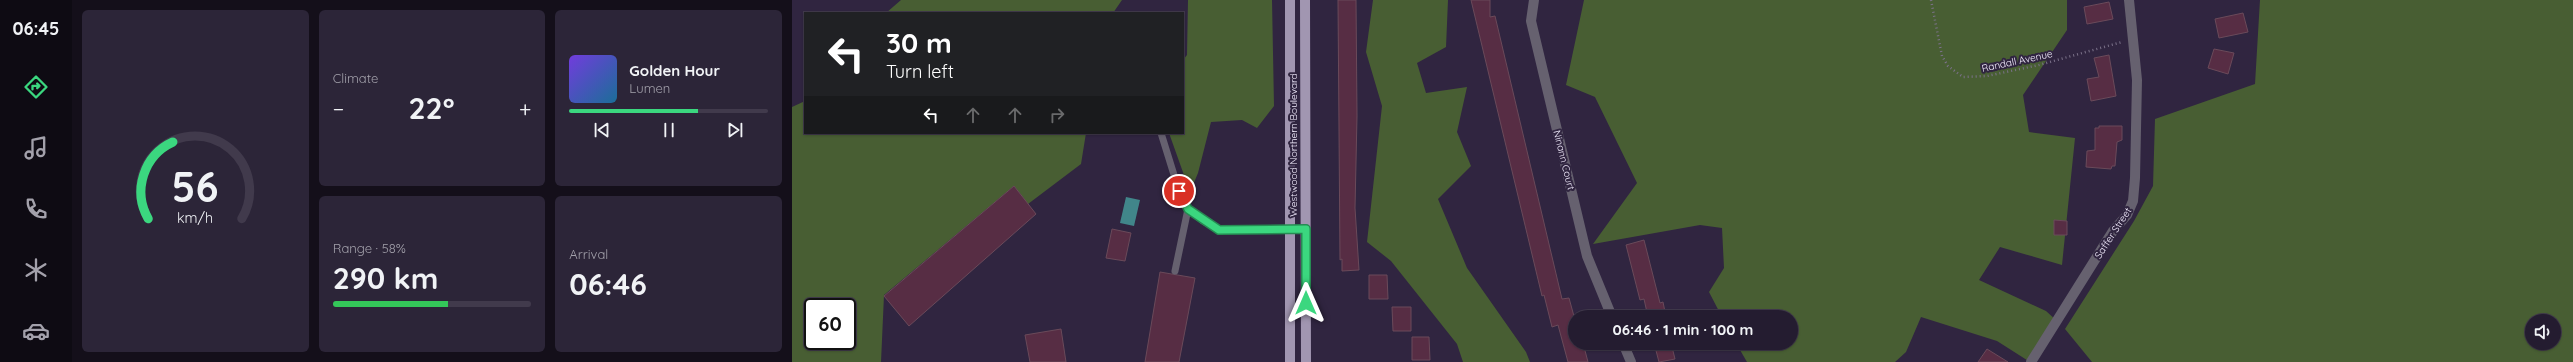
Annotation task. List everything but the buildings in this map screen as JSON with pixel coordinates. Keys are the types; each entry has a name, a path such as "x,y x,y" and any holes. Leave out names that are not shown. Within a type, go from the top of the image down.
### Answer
{"main road":[{"name":"Westwood Northern Boulevard","path":"1290,0 1290,362"},
{"name":"Westwood Northern Boulevard","path":"1305,0 1306,362"}],"street":[{"name":"Ninann Court","path":"1534,0 1531,21 1587,256 1609,310"},
{"name":"Saffer Street","path":"2031,362 2113,231 2127,215 2133,200 2138,126 2134,38 2129,0"},
{"path":"1626,350 1631,362"}],"lane":[{"path":"1161,134 1179,191 1188,209 1219,230 1306,229"},
{"path":"1176,271 1188,209"}],"path":[{"name":"Randall Avenue","path":"1931,0 1942,56 1948,66 1963,77 1987,76 2038,66 2134,38"}],"shaded area":[{"path":"901,0 1122,0 1114,12 887,12"},
{"path":"1188,0 1272,0 1274,106 1257,128 1242,120 1211,122 1198,173 1190,192 1169,134 1184,134 1184,59 1187,55"},
{"path":"1373,0 1448,0 1446,47 1417,63 1426,93 1467,87 1457,132 1471,166 1438,199 1467,268 1526,352 1530,362 1463,362 1457,344 1391,261 1367,242 1382,106 1366,52"},
{"path":"1584,0 2067,0 2067,30 2023,95 2029,132 2075,138 2062,265 2000,247 1979,280 2046,311 2057,321 2030,362 1997,341 1921,317 1906,352 1895,362 1747,362 1740,350 1798,350 1798,310 1718,310 1709,292 1724,268 1722,228 1700,225 1593,244 1637,183 1595,97 1566,85"},
{"path":"2260,0 2573,0 2573,362 2092,362 2065,329 2134,221 2153,186 2155,119 2255,84"},
{"path":"804,101 804,134 1086,134 1081,164 1028,204 1014,186 884,295 881,362 792,362 792,107"},
{"path":"1126,197 1140,200 1134,226 1120,223"}],"route":[{"path":"1179,191 1188,209 1202,221 1219,230 1306,229 1306,303"}]}
